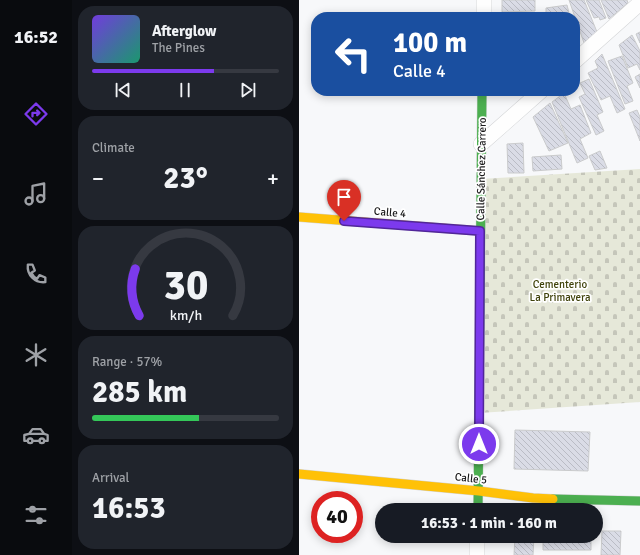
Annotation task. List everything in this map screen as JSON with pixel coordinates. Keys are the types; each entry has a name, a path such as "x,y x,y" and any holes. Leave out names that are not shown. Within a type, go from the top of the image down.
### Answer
{"street":[{"path":"484,0 484,12"},
{"path":"580,57 640,3"},
{"name":"Calle Sánchez Carrero","path":"478,503 482,96"},
{"path":"481,144 535,96"},
{"name":"Calle 4","path":"299,217 480,231"},
{"name":"Calle 5","path":"299,474 479,491 533,498 640,501"},
{"path":"477,543 477,555"}],"green space":[{"name":"Cementerio La Primavera","path":"640,169 640,402 479,413 481,179"}],"building":[{"path":"502,0 535,0 535,11 502,12"},
{"path":"569,0 584,0 597,32 584,43 580,32 580,12 573,12"},
{"path":"586,0 599,0 606,18 600,20 599,17 594,18"},
{"path":"601,0 627,0 628,3 609,19"},
{"path":"567,5 569,12 546,12 546,8"},
{"path":"640,32 640,43 636,34"},
{"path":"632,35 640,51 640,70 637,64 628,68 619,45"},
{"path":"602,54 625,109 617,113 610,96 601,100 588,73 598,68 595,61"},
{"path":"622,56 633,83 627,86 633,101 625,104 608,61"},
{"path":"640,74 640,88 635,77"},
{"path":"589,79 603,112 597,115 604,131 596,135 579,97 585,94 580,83"},
{"path":"560,96 565,96 571,109 580,105 591,133 580,139 588,158 577,163 552,102"},
{"path":"550,103 568,143 549,151 533,117"},
{"path":"637,110 640,117 640,141 629,113"},
{"path":"523,143 524,173 508,173 507,144"},
{"path":"600,151 607,168 595,170 589,156"},
{"path":"561,155 562,169 533,171 532,157"},
{"path":"515,430 590,432 588,471 514,469"},
{"path":"603,531 621,531 620,555 601,555"},
{"path":"515,543 534,543 533,555 514,555"},
{"path":"543,543 591,543 591,550 543,550"}],"traffic: fast":[{"path":"478,503 482,96"},
{"path":"553,499 640,501"}],"traffic: slow":[{"path":"299,217 480,231"},
{"path":"299,474 553,499"}],"route":[{"path":"344,221 480,231 479,444"}]}
